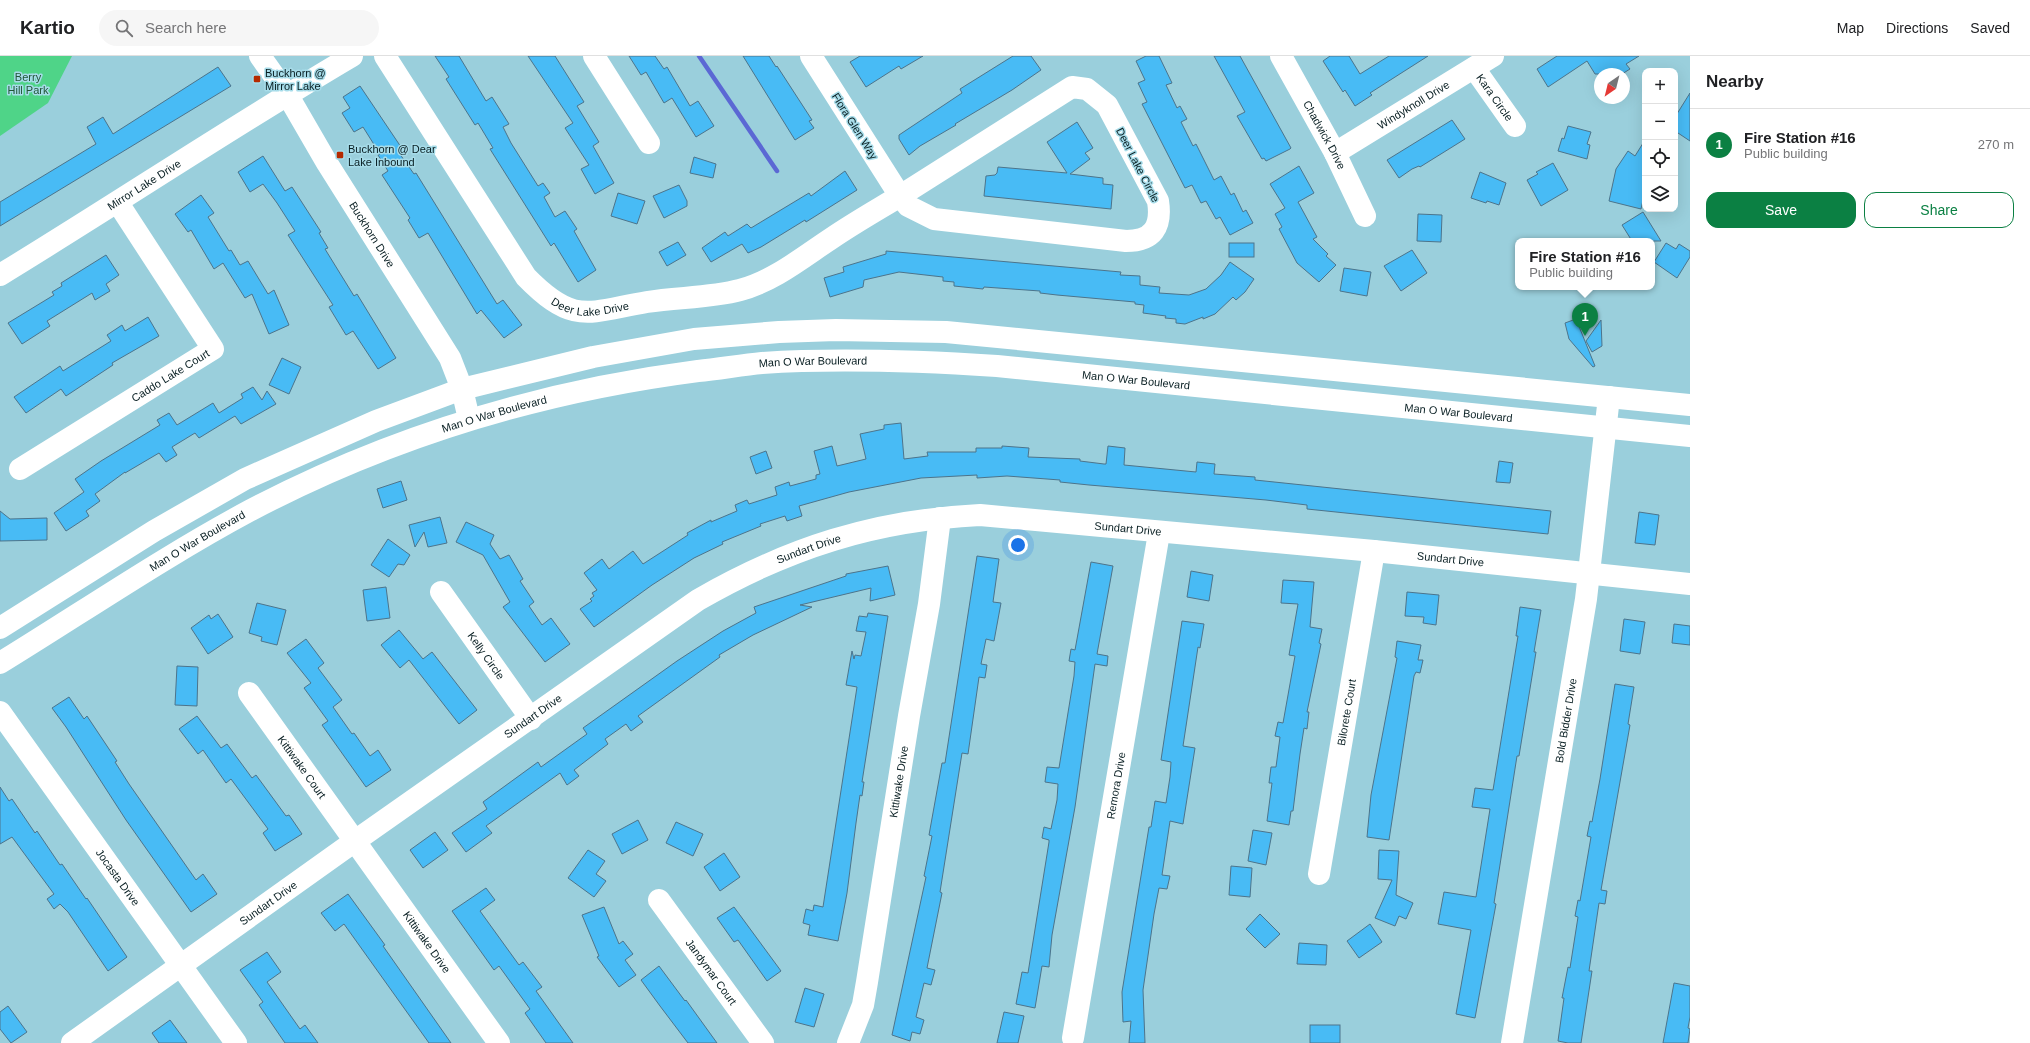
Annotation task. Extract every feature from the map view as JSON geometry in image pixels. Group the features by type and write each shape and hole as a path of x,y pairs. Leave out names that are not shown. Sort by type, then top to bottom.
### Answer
{"street":[{"name":"Buckhorn Drive","path":"260,56 287,94 327,163 446,352 462,389 469,419"},
{"name":"Mirror Lake Drive","path":"0,275 118,203 287,94 352,56"},
{"name":"Deer Lake Drive","path":"386,56 526,277 541,293 571,311 586,313 598,312 648,302 691,298 741,290 761,283 781,272 844,230 900,196"},
{"path":"594,56 648,143"},
{"name":"Flora Glen Way","path":"811,56 900,196"},
{"name":"Chadwick Drive","path":"1281,56 1334,153 1365,216"},
{"name":"Windyknoll Drive","path":"1334,153 1493,56"},
{"name":"Kara Circle","path":"1474,68 1515,126"},
{"name":"Deer Lake Circle","path":"1072,87 1087,89 1107,106 1158,201 1160,214 1153,232 1146,238 1139,241 1126,241 934,219 908,206 900,196 1072,87"},
{"name":"Caddo Lake Court","path":"20,469 213,349 118,203"},
{"path":"0,628 154,531 246,479 376,421 462,389 593,357 694,340 778,332 850,330 916,331 984,336 1690,405"},
{"name":"Man O War Boulevard","path":"0,663 122,586 251,510 299,486 378,452 469,419 572,392 644,378 760,364 830,361 914,361 997,366 1690,436"},
{"name":"Bold Bidder Drive","path":"1512,1043 1589,573 1609,397"},
{"name":"Sundart Drive","path":"72,1043 355,841 531,719 698,600 759,567 791,553 831,540 882,526 940,518 980,516 1009,517 1159,533 1374,551 1690,584"},
{"name":"Kittiwake Drive","path":"848,1043 863,1005 908,724 928,611 940,518"},
{"name":"Remora Drive","path":"1073,1038 1159,533"},
{"name":"Bilorete Court","path":"1319,874 1374,551"},
{"name":"Kelly Circle","path":"441,592 531,719"},
{"name":"Kittiwake Court","path":"249,693 355,841"},
{"name":"Jocasta Drive","path":"0,712 236,1043"},
{"name":"Kittiwake Drive","path":"355,841 499,1043"},
{"name":"Jandymar Court","path":"659,900 763,1043"}],"green space":[{"name":"Berry Hill Park","path":"0,56 72,56 48,103 0,136"}],"building":[{"path":"435,56 459,56 486,101 492,97 509,124 503,127 511,143 538,186 543,183 550,193 544,197 555,217 565,211 577,229 574,231 596,270 578,282 554,243 551,246 490,149 493,148 478,123 475,125 446,79 449,77"},
{"path":"528,56 555,56 584,102 577,106 599,142 593,146 614,183 595,194 581,169 589,165 565,128 573,123"},
{"path":"629,56 655,56 664,69 667,67 690,106 698,101 714,126 696,137 672,98 664,103 646,72 641,75"},
{"path":"743,56 769,56 812,120 809,121 814,128 795,140"},
{"path":"860,56 923,56 901,69 899,66 866,87 850,62"},
{"path":"1013,56 1031,56 1041,70 1012,90 920,146 909,155 899,139 899,135 962,93 960,89"},
{"path":"1146,56 1159,56 1172,83 1166,85 1177,108 1180,106 1187,119 1181,122 1193,146 1196,144 1214,180 1221,176 1231,195 1234,193 1243,212 1246,210 1253,223 1230,235 1220,217 1216,219 1206,201 1201,203 1192,185 1185,188 1142,104 1147,102 1138,83 1145,80 1136,61"},
{"path":"1214,56 1240,56 1291,148 1290,149 1266,161 1264,158 1262,159 1237,116 1245,112"},
{"path":"1330,56 1349,56 1360,74 1389,56 1428,56 1370,93 1372,95 1355,106 1345,90 1343,92 1323,61"},
{"path":"1557,56 1639,56 1626,64 1629,68 1594,68 1594,72 1587,61 1548,87 1537,69"},
{"path":"218,67 231,86 0,226 0,202 96,144 87,127 103,117 113,134"},
{"path":"360,86 401,147 397,150 414,174 416,173 497,304 503,300 522,325 504,338 481,310 477,314 428,233 419,238 408,220 410,218 382,175 388,171 378,155 380,154 363,127 354,132 342,113 350,108 343,97"},
{"path":"1690,93 1690,141 1678,133 1678,112"},
{"path":"1452,120 1465,139 1420,167 1419,166 1412,169 1399,178 1387,160"},
{"path":"1077,122 1093,148 1085,153 1090,159 1070,174 1103,178 1103,184 1113,185 1111,209 984,196 986,176 995,175 998,167 1067,173 1047,142"},
{"path":"1568,126 1591,132 1587,144 1590,145 1587,159 1558,151"},
{"path":"1642,145 1641,209 1609,201 1616,169 1628,151 1635,156"},
{"path":"263,156 285,191 292,187 321,232 319,233 328,248 325,249 354,296 357,294 396,358 378,369 353,331 346,335 329,307 333,305 288,235 295,231 277,203 263,184 250,192 238,172"},
{"path":"694,157 716,164 713,178 690,173"},
{"path":"1553,163 1568,190 1541,206 1527,180 1538,174 1536,172"},
{"path":"1299,166 1314,193 1298,202 1317,237 1313,239 1328,254 1326,256 1336,265 1319,282 1297,263 1279,229 1282,227 1275,214 1285,208 1270,184"},
{"path":"845,171 857,190 806,222 805,220 761,247 748,253 742,244 711,262 702,248 725,232 728,236 747,224 751,228 809,193 811,196"},
{"path":"1480,172 1506,183 1499,205 1487,201 1486,203 1471,198"},
{"path":"679,185 687,201 687,206 664,218 653,196"},
{"path":"618,193 645,201 637,224 611,216"},
{"path":"201,195 214,213 208,217 229,251 231,250 240,265 248,261 268,294 274,290 289,325 269,334 252,294 245,298 223,263 214,269 191,230 188,232 175,214"},
{"path":"1643,212 1661,241 1655,241 1655,238 1630,238 1622,225"},
{"path":"1418,214 1442,215 1441,242 1417,241"},
{"path":"678,242 686,255 667,266 659,252"},
{"path":"1229,243 1254,243 1254,257 1229,257"},
{"path":"1666,243 1676,249 1679,244 1690,251 1690,257 1677,278 1655,263"},
{"path":"1412,250 1427,273 1401,291 1384,266"},
{"path":"886,251 1121,272 1120,275 1140,276 1140,285 1160,287 1159,293 1189,295 1206,289 1221,275 1230,262 1254,279 1245,292 1236,300 1233,297 1215,314 1185,324 1176,323 1176,319 1165,318 1166,316 1143,313 1144,305 1135,304 1135,302 1057,295 1040,293 1040,291 984,287 983,289 954,286 954,282 943,281 943,277 899,272 864,280 863,287 830,297 824,278 844,272 843,267 886,254"},
{"path":"106,255 119,275 106,284 110,291 95,300 92,293 47,321 50,326 22,344 8,323 54,295 52,292 62,286 61,283"},
{"path":"1344,268 1371,272 1367,296 1340,291"},
{"path":"148,317 159,336 112,363 113,365 66,396 61,389 26,413 14,397 60,366 63,371 111,341 107,335 122,325 125,331"},
{"path":"1576,319 1595,366 1593,367 1569,339 1565,323"},
{"path":"1601,320 1602,346 1592,352 1586,341"},
{"path":"282,358 301,367 289,394 269,385"},
{"path":"253,387 262,400 267,391 276,404 241,424 235,416 199,438 195,433 172,447 177,455 166,462 159,453 125,472 95,494 100,501 86,511 89,516 66,531 54,513 84,492 75,479 101,461 160,425 157,420 169,413 177,425 213,403 219,413 243,398 241,394"},
{"path":"901,423 904,459 928,456 927,452 976,452 976,448 1002,448 1002,446 1029,448 1028,457 1080,459 1080,461 1106,464 1108,446 1125,448 1124,465 1196,472 1197,462 1215,464 1214,474 1255,477 1255,480 1551,511 1548,534 1307,509 1307,505 1266,500 1089,485 1060,482 1060,480 1007,476 977,478 977,475 921,478 849,492 799,506 802,516 787,521 785,516 760,524 761,526 722,542 723,544 694,558 652,585 594,627 580,609 592,601 590,599 594,596 592,593 597,590 584,573 602,559 609,569 633,551 643,564 688,535 687,533 711,520 711,522 737,511 735,505 747,500 749,504 777,495 775,487 789,482 790,486 816,479 816,475 820,474 814,451 832,446 837,466 866,459 860,434 884,429 884,425"},
{"path":"766,451 772,468 756,474 750,457"},
{"path":"1499,461 1513,463 1510,483 1496,482"},
{"path":"401,481 407,500 383,508 377,489"},
{"path":"0,511 10,519 47,518 47,540 0,541"},
{"path":"1639,512 1659,515 1655,545 1635,543"},
{"path":"440,517 447,543 428,547 424,532 415,547 409,525"},
{"path":"466,522 494,535 490,544 500,559 509,555 523,579 520,581 534,602 529,606 542,625 551,618 570,644 545,662 503,607 510,602 483,555 456,542"},
{"path":"388,539 410,555 404,565 398,564 389,577 371,565"},
{"path":"977,556 999,559 993,602 1001,603 994,641 986,639 981,664 987,665 985,678 979,677 968,754 962,753 940,892 942,893 927,968 935,970 931,985 924,983 916,1017 924,1020 920,1034 912,1032 910,1041 892,1035 926,877 924,876 932,836 929,835 942,763 945,763"},
{"path":"1091,562 1113,566 1097,654 1108,656 1107,666 1095,664 1075,807 1052,935 1049,967 1042,966 1035,1008 1016,1004 1022,972 1028,973 1049,842 1049,840 1042,838 1044,827 1051,829 1057,800 1058,784 1045,782 1047,767 1059,768 1074,676 1075,662 1069,661 1071,649 1075,650"},
{"path":"888,566 895,595 870,601 871,588 800,605 812,607 753,635 719,655 720,657 638,716 643,722 631,731 626,724 605,739 608,744 574,770 579,776 567,785 560,773 486,826 492,833 466,852 452,833 487,809 483,802 538,762 541,767 587,734 583,728 677,661 723,631 756,613 754,607 846,576 846,574"},
{"path":"1191,571 1213,575 1209,601 1187,597"},
{"path":"1283,580 1314,582 1310,627 1322,629 1319,643 1321,644 1307,712 1309,712 1307,729 1304,728 1293,811 1291,811 1289,825 1267,821 1272,783 1269,783 1271,767 1276,767 1280,737 1275,736 1278,722 1283,723 1295,656 1289,655 1298,604 1281,603"},
{"path":"386,587 390,618 367,621 363,590"},
{"path":"1407,592 1439,595 1436,625 1423,623 1424,617 1405,616"},
{"path":"257,603 286,610 277,645 261,641 262,637 249,633"},
{"path":"1520,607 1541,610 1534,652 1536,652 1519,756 1517,756 1494,903 1496,904 1475,1018 1456,1014 1471,930 1438,924 1444,892 1476,897 1490,809 1472,807 1475,788 1493,790 1518,636 1516,636"},
{"path":"868,613 888,616 862,782 864,782 862,796 860,795 847,893 838,941 808,935 810,925 803,923 806,909 813,911 814,905 823,907 857,687 846,685 852,651 854,659 855,655 861,656 866,632 856,631 859,616 867,617"},
{"path":"218,614 233,637 208,654 191,628 209,615 211,619"},
{"path":"1624,619 1645,622 1640,654 1620,651"},
{"path":"1182,621 1204,624 1200,648 1198,647 1183,746 1195,748 1183,824 1170,821 1162,875 1170,876 1167,889 1159,888 1154,914 1143,990 1145,1043 1129,1043 1131,1021 1123,1022 1122,992 1149,827 1151,827 1155,801 1166,803 1171,762 1161,760"},
{"path":"1674,624 1690,626 1690,645 1672,643"},
{"path":"399,630 423,659 432,652 477,710 459,724 409,660 400,668 381,645"},
{"path":"306,639 324,663 318,668 342,700 333,707 370,756 378,750 391,770 366,787 322,725 328,721 304,688 311,683 287,653"},
{"path":"1397,641 1421,645 1418,660 1423,660 1420,673 1416,672 1414,676 1389,840 1367,837 1371,795 1397,658 1395,657"},
{"path":"177,666 198,667 197,706 175,705"},
{"path":"1615,684 1634,687 1628,724 1630,725 1601,890 1607,891 1605,904 1599,903 1589,971 1592,971 1581,1043 1568,1043 1558,1041 1564,998 1562,998 1568,967 1570,968 1578,917 1575,916 1578,900 1580,901 1591,837 1587,836 1590,821 1592,822 1600,779"},
{"path":"69,697 84,719 87,716 117,761 115,762 129,784 196,880 203,874 217,894 191,912 126,820 66,727 52,708"},
{"path":"197,716 221,748 227,744 252,778 256,775 286,816 289,815 302,834 275,851 263,833 268,829 231,779 226,783 203,750 198,754 179,729"},
{"path":"0,787 9,801 12,799 35,833 37,831 60,865 62,864 127,957 108,971 68,912 60,904 54,909 47,899 54,894 12,837 0,844"},
{"path":"638,820 648,840 622,854 612,834"},
{"path":"676,822 703,834 693,856 666,843"},
{"path":"1253,830 1272,833 1266,865 1248,861"},
{"path":"435,832 448,850 423,868 410,850"},
{"path":"588,850 605,861 596,874 606,881 594,897 568,878"},
{"path":"1379,850 1399,851 1396,895 1413,903 1406,919 1399,916 1395,926 1375,918 1392,880 1378,879"},
{"path":"724,853 740,877 720,891 704,867"},
{"path":"1231,866 1252,868 1250,897 1229,895"},
{"path":"486,888 495,900 480,911 519,965 523,962 542,987 536,991 573,1043 546,1043 525,1013 530,1009 499,966 494,970 452,911"},
{"path":"348,894 385,945 383,946 451,1043 429,1043 344,924 335,931 321,913"},
{"path":"604,907 619,944 623,941 633,954 625,960 636,975 619,987 597,957 599,956 582,915"},
{"path":"734,907 781,971 767,981 738,940 734,942 717,918"},
{"path":"1260,914 1280,934 1265,948 1246,929"},
{"path":"1370,924 1382,942 1359,958 1347,941"},
{"path":"1299,943 1327,945 1326,965 1297,964"},
{"path":"267,952 281,972 267,982 300,1029 305,1025 318,1043 285,1043 259,1005 263,1002 240,970"},
{"path":"659,966 717,1043 688,1043 660,1006 641,980"},
{"path":"1674,983 1690,986 1690,1017 1688,1028 1690,1029 1688,1043 1663,1043"},
{"path":"805,988 824,994 814,1027 795,1022"},
{"path":"8,1006 27,1032 11,1043 0,1029 0,1012"},
{"path":"1004,1012 1024,1016 1018,1043 997,1043"},
{"path":"170,1020 187,1043 159,1043 152,1033"},
{"path":"1310,1025 1340,1025 1340,1043 1310,1043"}],"waterway":[{"path":"699,56 777,171"}],"place":[{"name":"Buckhorn @ Mirror Lake","path":"257,79"},
{"name":"Buckhorn @ Dear Lake Inbound","path":"340,155"},
{"name":"Fire Station #16","path":"1585,336"}]}
